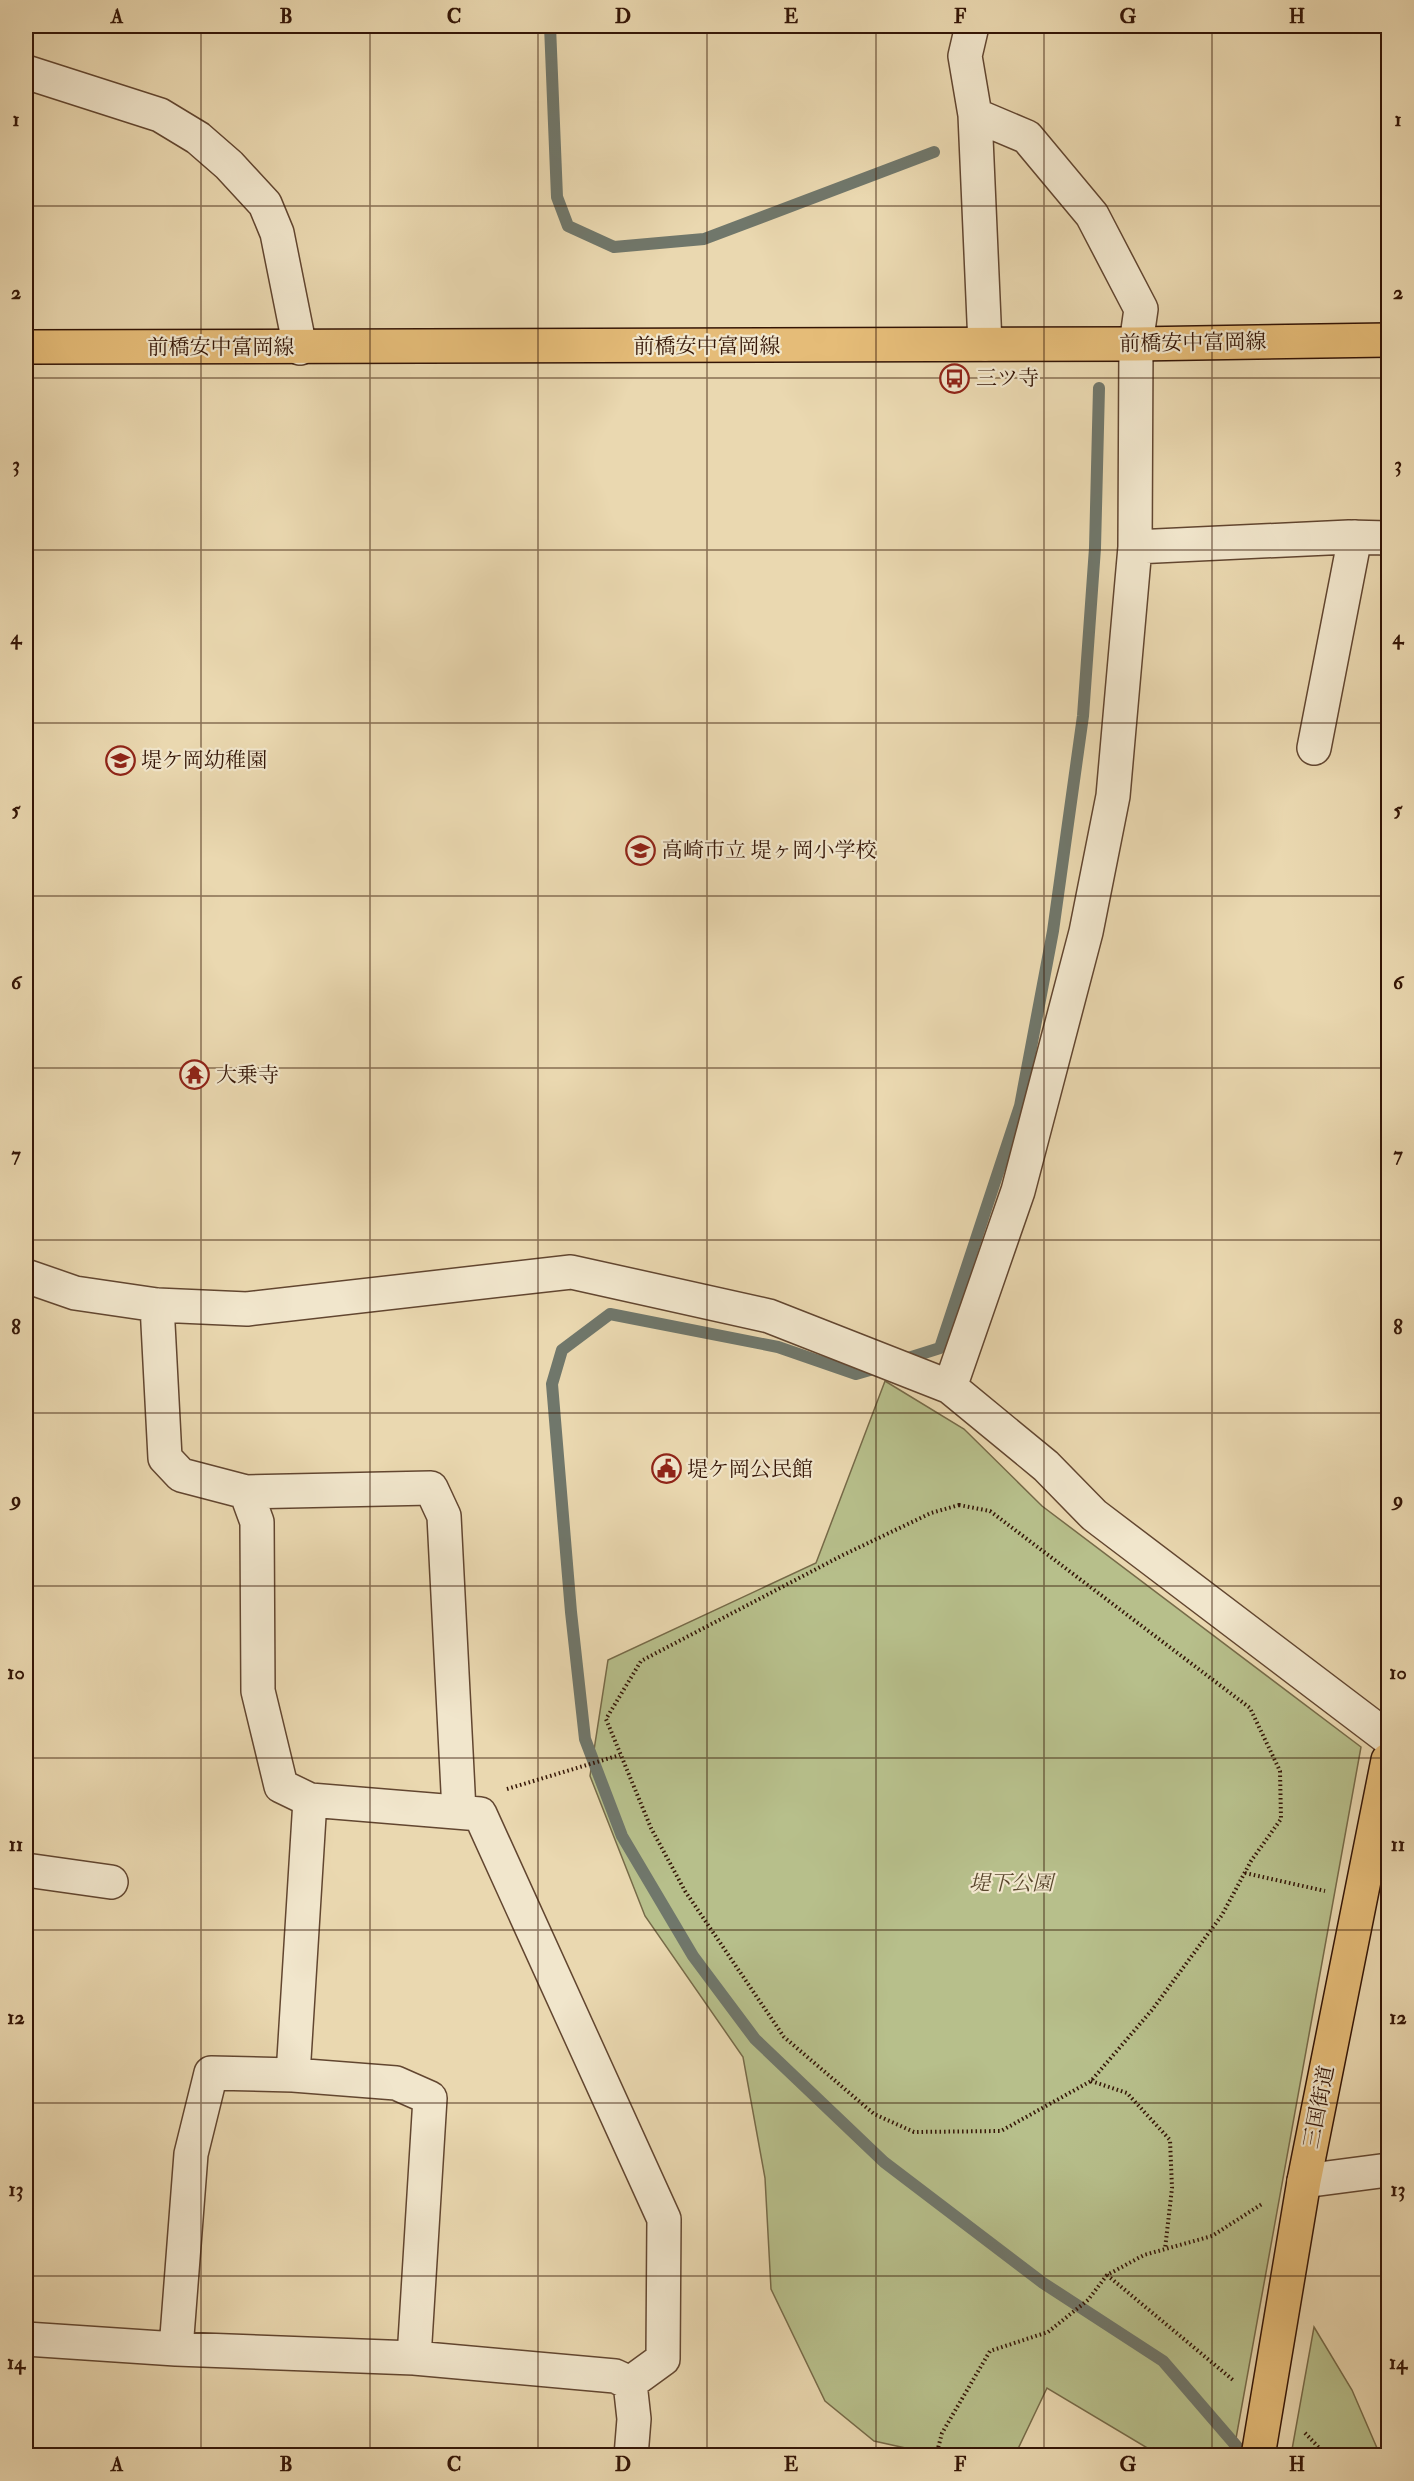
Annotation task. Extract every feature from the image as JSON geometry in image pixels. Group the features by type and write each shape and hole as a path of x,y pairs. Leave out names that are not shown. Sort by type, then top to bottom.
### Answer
{"main road":[{"name":"前橋安中富岡線","path":"26,347 1136,344 1389,340"},
{"name":"三国街道","path":"1258,2456 1304,2181 1389,1760"}],"street":[{"path":"972,26 965,56 975,115 986,344"},
{"path":"26,72 160,115 198,138 229,165 265,204 277,233 300,348"},
{"path":"950,1386 1017,1191 1086,932 1113,796 1135,547 1136,344 1141,309 1092,215 1027,137 975,115"},
{"path":"1135,547 1355,537 1389,538"},
{"path":"1314,748 1355,537"},
{"path":"26,1276 75,1293 157,1305 246,1309 571,1272 769,1316 950,1386 1046,1466 1094,1515 1389,1738"},
{"path":"157,1305 165,1458 181,1475 246,1492 431,1488 444,1516 469,1813 664,2219 663,2359 630,2383"},
{"path":"246,1492 257,1522 258,1691 281,1786 310,1800 469,1813"},
{"path":"293,2074 310,1800"},
{"path":"26,1870 111,1882"},
{"path":"176,2349 191,2154 211,2073 293,2074 396,2084 430,2098 414,2358"},
{"path":"1304,2181 1389,2170"},
{"path":"26,2339 176,2349 414,2358 585,2372 615,2376 630,2383"},
{"path":"630,2383 634,2419 631,2456"}],"path":[{"path":"959,1505 990,1511 1250,1708 1280,1772 1281,1819 1244,1873 1222,1915 1152,2010 1091,2081 1001,2131 914,2132 874,2114 784,2037 685,1891 651,1828 620,1755 606,1719 641,1661 843,1555 931,1513 959,1505"},
{"path":"469,1813 492,1793 620,1755"},
{"path":"1244,1873 1335,1893"},
{"path":"1091,2081 1127,2093 1170,2140 1172,2188 1165,2249"},
{"path":"936,2456 942,2433 990,2351 1047,2332 1088,2300 1107,2275 1144,2255 1212,2236 1271,2199"},
{"path":"1107,2275 1236,2382"},
{"path":"1305,2433 1327,2456"}],"green space":[{"name":"堤下公園","path":"885,1381 964,1429 1042,1506 1361,1747 1233,2455 1159,2455 1047,2388 1015,2455 937,2455 874,2441 825,2401 771,2289 765,2178 743,2057 645,1916 590,1776 608,1660 816,1563"},
{"path":"1314,2327 1352,2390 1380,2455 1291,2455"}],"waterway":[{"path":"550,26 557,197 568,226 614,247 704,239 934,152"},
{"path":"902,1360 940,1348 1020,1106 1053,931 1083,716 1095,548 1099,388"},
{"path":"880,1367 856,1374 778,1347 610,1314 562,1350 552,1384 571,1612 585,1739 622,1836 693,1956 755,2039 884,2162 1043,2283 1163,2361 1245,2456"}],"place":[{"name":"三ツ寺","path":"955,378"},
{"name":"堤ケ岡幼稚園","path":"120,760"},
{"name":"高崎市立 堤ヶ岡小学校","path":"641,850"},
{"name":"大乗寺","path":"195,1075"},
{"name":"堤ケ岡公民館","path":"666,1469"}]}
